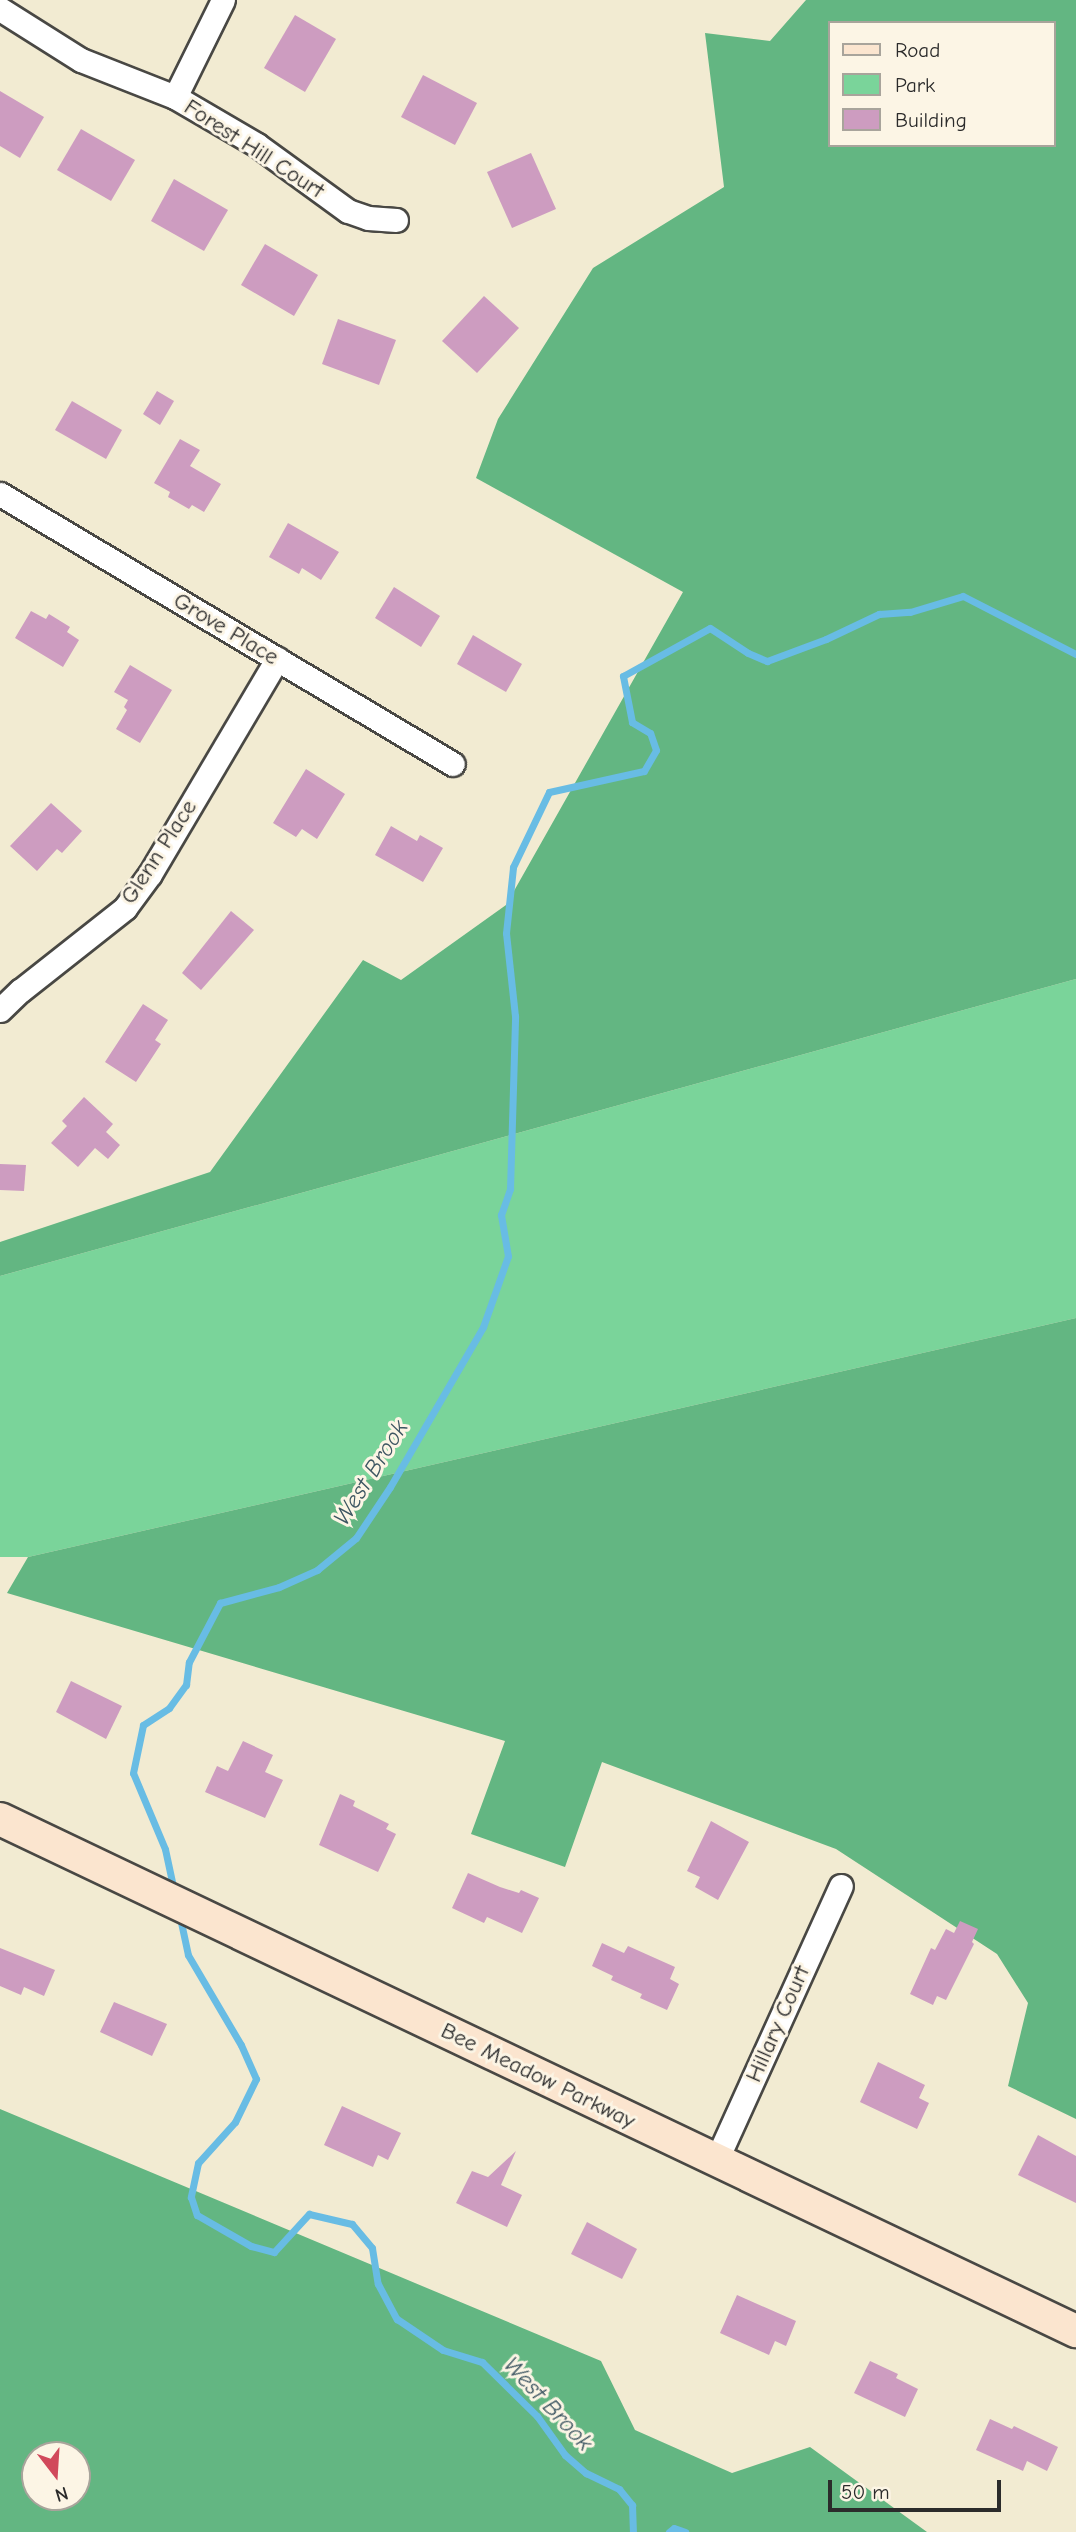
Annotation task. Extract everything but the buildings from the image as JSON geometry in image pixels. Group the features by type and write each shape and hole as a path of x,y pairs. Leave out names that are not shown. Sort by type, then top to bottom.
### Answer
{"street":[{"name":"Forest Hill Court","path":"223,0 175,97 257,145 348,211 368,218 396,220"},
{"path":"0,9 81,60 175,97"},
{"name":"Grove Place","path":"0,494 453,764"},
{"name":"Glenn Place","path":"0,1010 125,908 150,874 276,659"},
{"name":"Bee Meadow Parkway","path":"0,1819 1076,2331"},
{"name":"Hillary Court","path":"716,2161 841,1886"}],"green space":[{"path":"806,0 1076,0 1076,979 0,1276 0,1242 210,1172 363,960 401,980 506,905 683,592 476,478 498,419 593,268 724,187 705,33 770,41"},
{"path":"1076,979 1076,1318 28,1557 0,1557 0,1276"},
{"path":"1076,1318 1076,2119 1008,2086 1028,2003 997,1954 836,1849 602,1762 565,1867 471,1834 505,1741 7,1593 28,1557"},
{"path":"0,2109 601,2361 635,2430 732,2473 810,2447 927,2532 0,2532"}],"waterway":[{"name":"West Brook","path":"174,1891 165,1849 133,1773 143,1725 169,1708 186,1685 189,1662 220,1603 279,1587 317,1570 356,1538 390,1487 483,1327 508,1256 501,1215 510,1189 515,1016 506,933 513,867 549,792 644,771 656,750 650,733 632,722 623,676 710,628 748,653 767,661 826,639 879,614 910,612 963,596 1076,654"},
{"name":"West Brook","path":"179,1913 188,1955 241,2045 256,2079 235,2122 198,2163 191,2197 197,2215 251,2246 274,2252 309,2214 352,2224 372,2248 378,2284 397,2319 443,2350 482,2362 537,2416 565,2455 586,2473 619,2489 632,2505 633,2532"},
{"name":"West Brook","path":"669,2532 674,2528 685,2532"}]}
